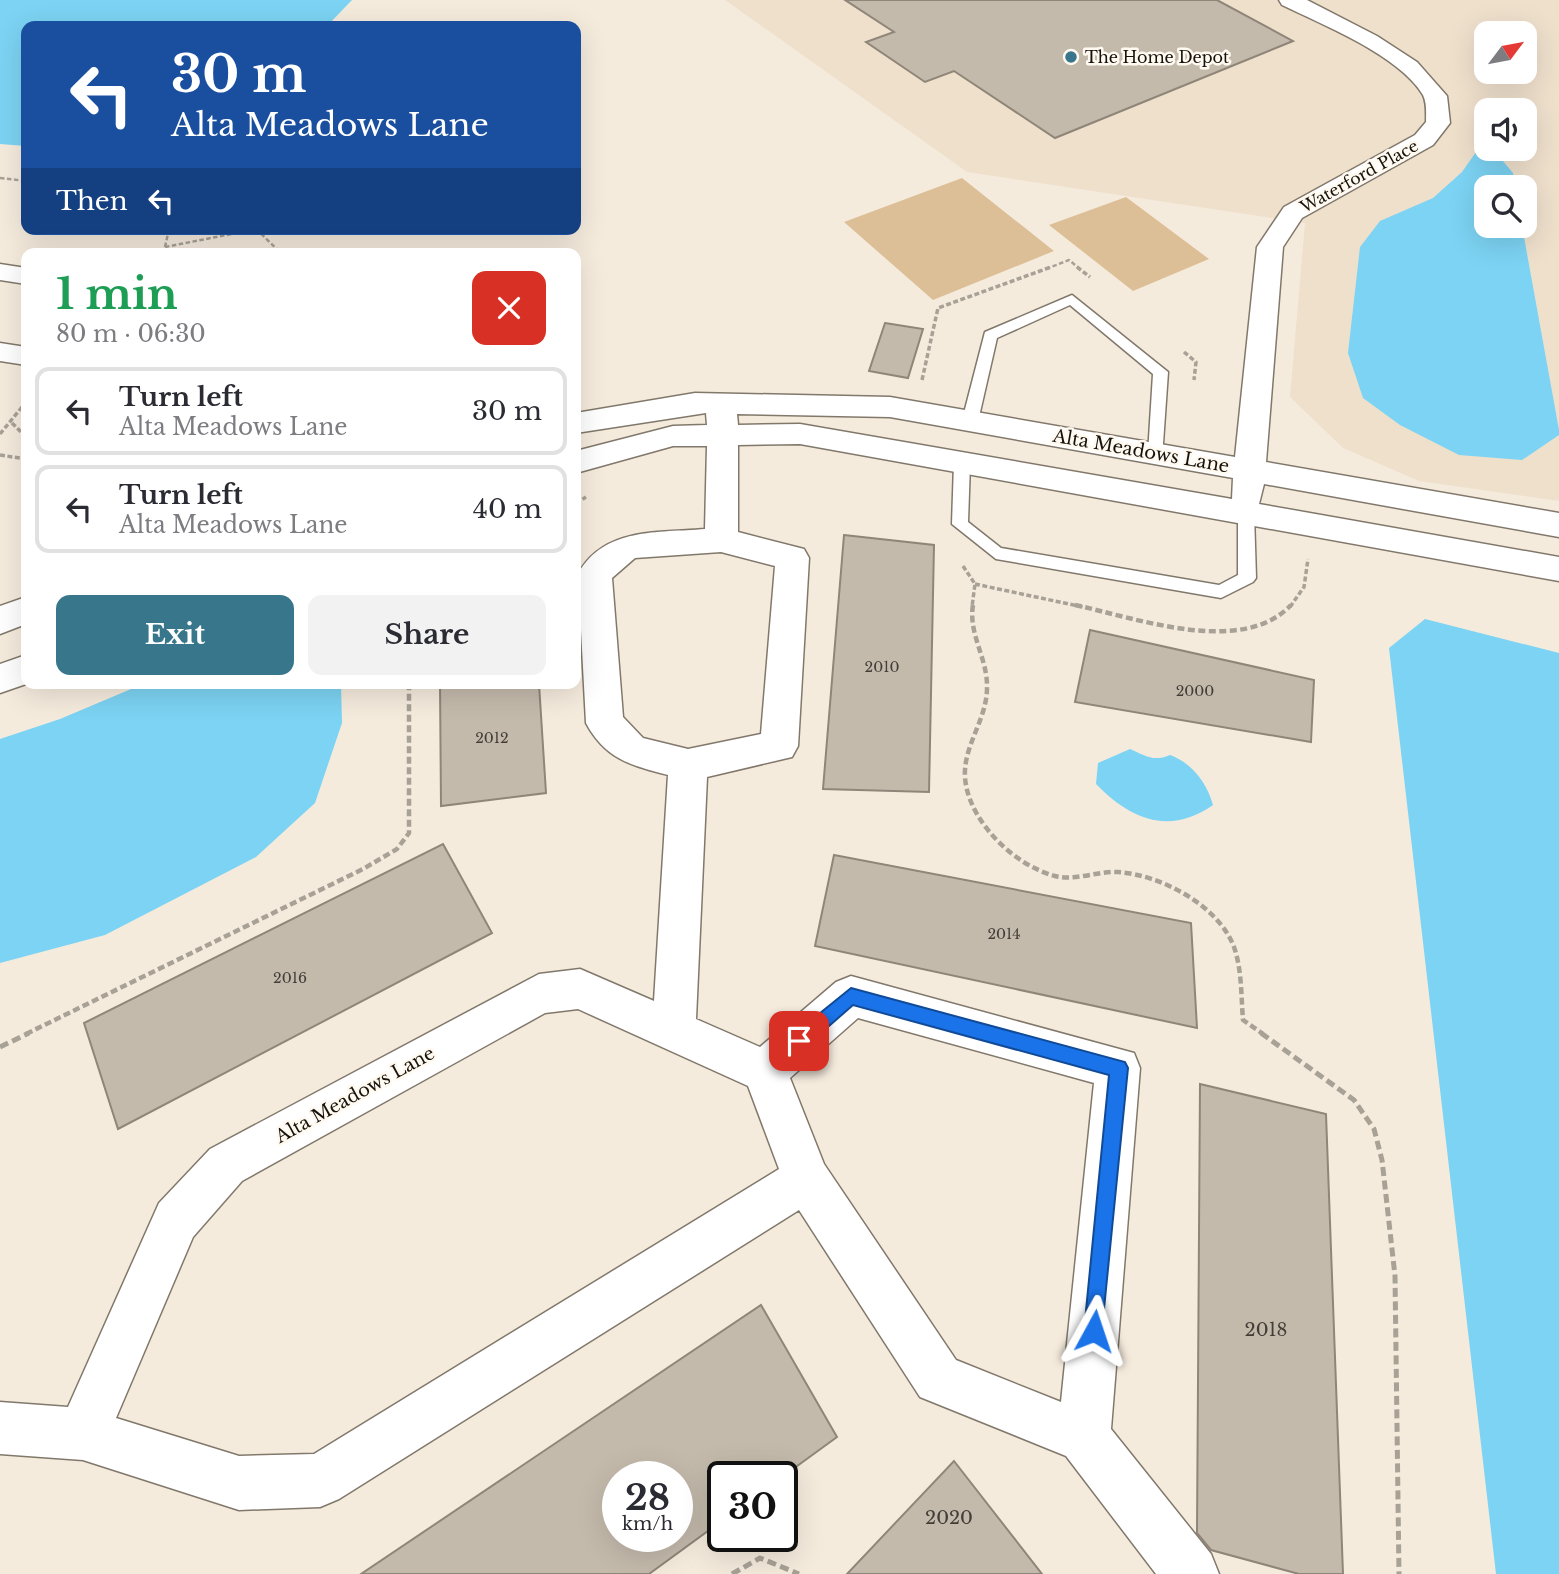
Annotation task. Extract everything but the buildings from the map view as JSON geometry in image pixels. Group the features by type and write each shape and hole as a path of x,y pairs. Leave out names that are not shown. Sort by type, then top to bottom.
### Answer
{"street":[{"name":"Waterford Place","path":"1246,513 1270,247 1293,213 1424,139 1438,123 1435,96 1413,72 1373,43 1290,0"},
{"path":"0,272 21,275"},
{"path":"0,352 21,355"},
{"name":"Alta Meadows Lane","path":"581,422 634,411 695,403 890,407 1559,525"},
{"path":"720,403 723,435 721,540"},
{"path":"581,461 673,436 800,434 1559,569"},
{"path":"721,540 792,558 779,746 688,765 631,750 605,723 595,574 627,547 721,540"},
{"path":"0,621 21,612"},
{"path":"0,679 21,671"},
{"path":"674,1031 688,765"},
{"name":"Alta Meadows Lane","path":"83,1434 176,1220 226,1166 540,994 580,989 765,1071"},
{"path":"1084,1437 1118,1068 851,996 765,1071 806,1179 938,1379 1084,1437 1192,1574"},
{"path":"0,1428 83,1434 239,1483 320,1480 806,1179"}],"lane":[{"path":"970,421 990,335 1073,299 1161,372 1156,454"},
{"path":"962,463 960,524 996,553 1221,592 1247,578 1246,513"}],"path":[{"path":"0,178 21,180"},
{"path":"168,235 165,247 226,235"},
{"path":"262,235 276,248"},
{"path":"0,434 12,423 21,409"},
{"path":"12,423 21,432"},
{"path":"0,455 21,458"},
{"path":"581,500 598,490"},
{"path":"961,563 975,584 971,620 984,667 987,697 963,766 970,799 986,828 1031,866 1058,878 1083,872 1120,872 1159,880 1204,910 1228,936 1238,965 1243,1020 1354,1100 1374,1129 1382,1160 1395,1276 1399,1574"},
{"path":"0,1047 363,869 397,849 409,833 409,689"},
{"path":"732,1574 760,1558 799,1574"}],"shaded area":[{"path":"725,0 1559,0 1559,501 1419,481 1343,448 1290,397 1305,223 967,172"},
{"path":"962,178 1054,251 933,300 844,222"},
{"path":"1126,197 1209,259 1133,291 1049,225"}],"water":[{"path":"0,0 352,0 332,21 21,21 21,146 0,144"},
{"path":"1474,155 1474,161 1503,161 1513,173 1474,175 1474,238 1524,238 1559,435 1522,460 1459,455 1400,425 1363,398 1348,353 1360,247 1380,221 1433,198 1462,172"},
{"path":"1425,619 1559,653 1559,1574 1496,1574 1389,648"},
{"path":"131,689 341,689 342,723 315,803 256,857 105,935 0,963 0,739 60,719"},
{"path":"1130,749 1154,758 1170,755 1185,763 1203,782 1213,805 1181,820 1166,821 1136,814 1122,806 1096,784 1098,763"}],"place":[{"name":"The Home Depot","path":"1071,57"}],"route":[{"path":"799,1041 851,996 1118,1068 1094,1331"}]}
